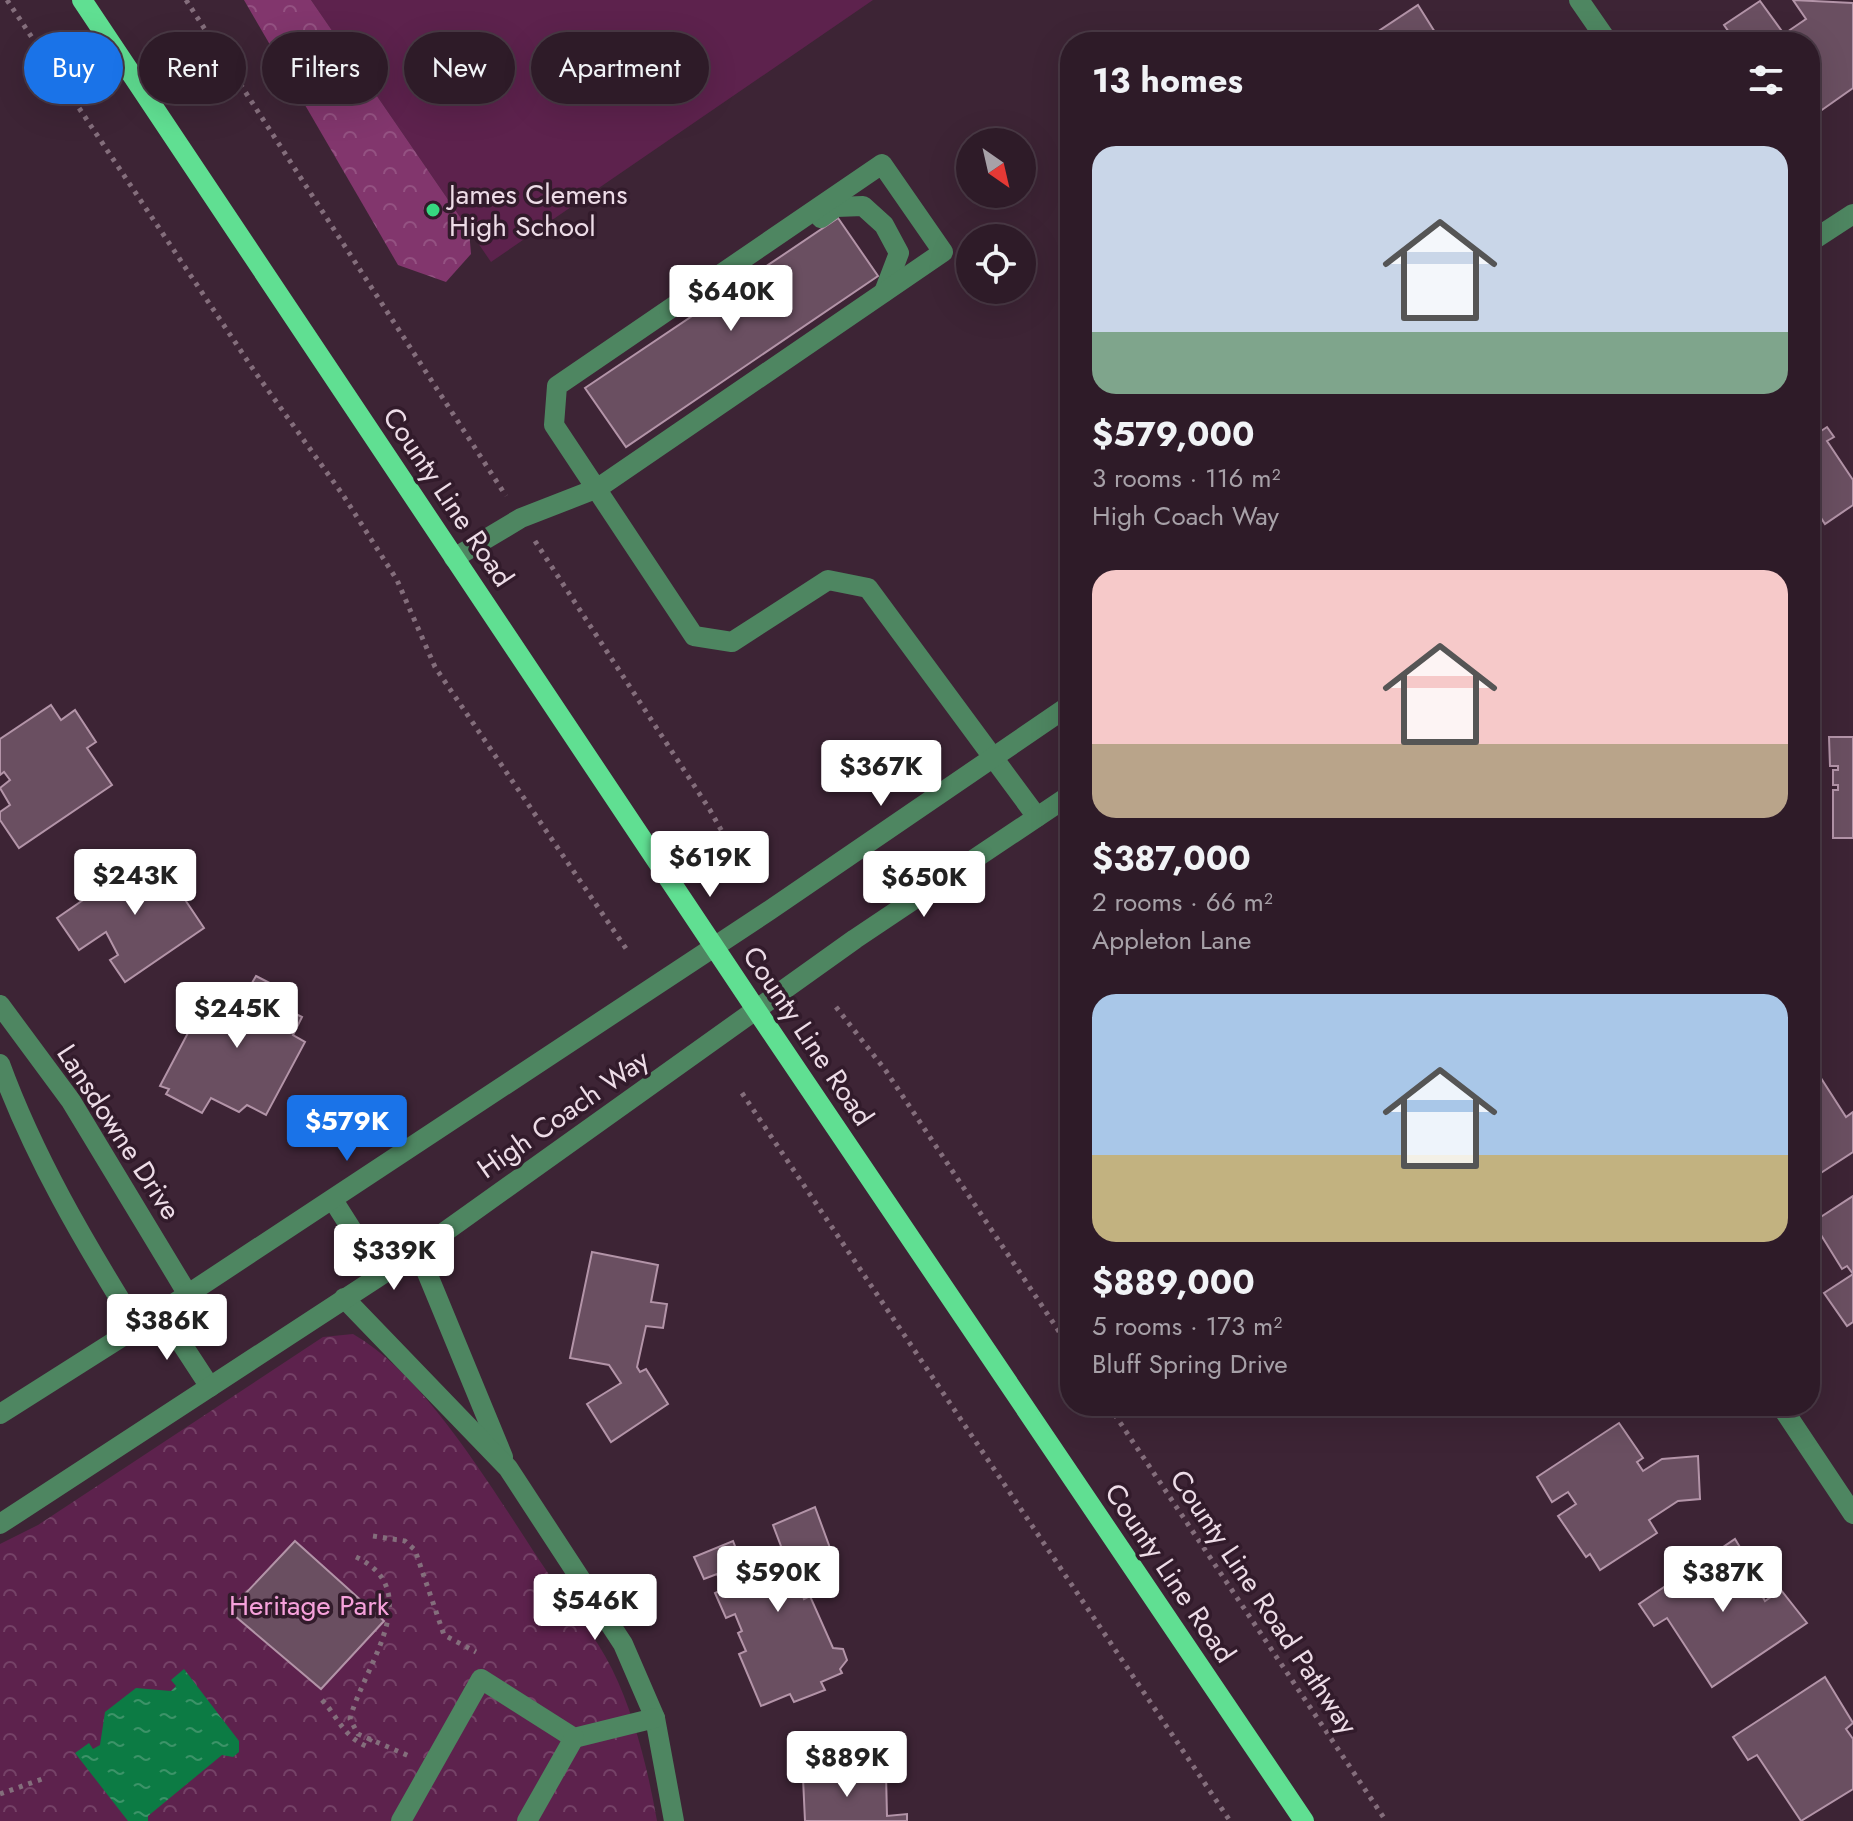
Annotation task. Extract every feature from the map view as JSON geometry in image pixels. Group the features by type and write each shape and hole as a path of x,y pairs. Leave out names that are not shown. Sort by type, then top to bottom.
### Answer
{"main road":[{"name":"County Line Road","path":"82,0 757,1011 1304,1821"}],"street":[{"path":"1579,0 1601,32"},
{"path":"454,558 521,518 598,488 943,252 882,164 557,386 554,425 598,488 694,636 732,642 828,580 868,588 1037,817"},
{"path":"695,292 735,278 836,207 863,206 884,225 899,253 884,292"},
{"path":"1820,235 1853,214"},
{"name":"High Coach Way","path":"0,1414 333,1200 1060,712"},
{"name":"High Coach Way","path":"0,1524 418,1251 855,939 1060,802"},
{"name":"Lansdowne Drive","path":"0,1005 71,1101 187,1293"},
{"path":"0,1064 22,1125 92,1255 137,1327"},
{"path":"333,1200 380,1274"},
{"path":"418,1251 508,1468 623,1644 655,1718 674,1821"},
{"path":"344,1298 508,1468"},
{"path":"161,1312 210,1387"},
{"path":"1788,1416 1853,1514"},
{"path":"401,1821 481,1679 574,1738 655,1718"},
{"path":"527,1821 574,1738"}],"path":[{"path":"7,0 255,372 343,495 397,580 435,667 627,950"},
{"path":"186,0 710,810 748,878"},
{"path":"836,1007 886,1071 1060,1333"},
{"path":"742,1093 1230,1821"},
{"name":"County Line Road Pathway","path":"1116,1416 1386,1821"},
{"path":"373,1536 405,1541 415,1550 444,1635 489,1658 481,1679"},
{"path":"356,1557 376,1566 391,1612 385,1634 356,1696 350,1719 358,1734 431,1767"},
{"path":"322,1700 333,1712 342,1730 357,1742 366,1746 371,1738"},
{"path":"0,1794 45,1778"}],"green space":[{"path":"244,0 311,0 333,32 263,32"},
{"path":"311,0 873,0 491,262 382,104 388,104 388,32 333,32"},
{"path":"304,104 382,104 469,230 471,254 446,282 398,265"},
{"name":"Heritage Park","path":"353,1334 409,1379 435,1410 485,1477 598,1644 612,1669 634,1724 657,1821 0,1821 0,1544 38,1525 323,1337"}],"water":[{"path":"184,1669 239,1741 239,1752 233,1757 222,1755 148,1816 148,1821 128,1821 75,1753 89,1743 93,1749 100,1745 105,1712 136,1688 171,1691 176,1686 171,1680"}],"building":[{"path":"1793,0 1853,3 1853,88 1820,111 1820,32 1787,32 1806,19"},
{"path":"1760,1 1783,32 1729,32 1724,25"},
{"path":"1418,5 1435,32 1377,32"},
{"path":"838,218 878,276 626,447 585,388"},
{"path":"1827,427 1834,437 1827,441 1853,480 1853,505 1825,524 1820,516 1820,430"},
{"path":"51,705 61,720 75,710 96,742 87,748 112,785 19,848 0,820 0,812 10,805 0,788 10,780 4,772 0,775 0,739"},
{"path":"1829,737 1853,737 1853,838 1833,838 1833,790 1838,790 1838,785 1833,785 1833,770 1838,770 1838,766 1830,766"},
{"path":"153,852 204,928 125,982 110,960 118,955 106,932 79,950 57,918"},
{"path":"256,976 293,995 286,1009 302,1017 293,1035 305,1042 266,1115 247,1105 239,1112 211,1098 202,1113 166,1094 169,1089 160,1086 209,993 218,998 225,985 245,995"},
{"path":"1820,1077 1846,1117 1853,1112 1853,1152 1820,1173"},
{"path":"1853,1196 1853,1274 1847,1266 1842,1269 1820,1233 1820,1217"},
{"path":"592,1252 658,1265 651,1302 667,1304 663,1328 646,1326 637,1367 640,1372 646,1369 668,1404 611,1442 587,1404 621,1383 609,1365 570,1358"},
{"path":"1853,1274 1853,1322 1847,1326 1824,1293"},
{"path":"1619,1423 1643,1458 1637,1462 1643,1471 1662,1459 1698,1456 1700,1499 1678,1501 1649,1520 1657,1533 1600,1570 1590,1554 1586,1557 1558,1516 1576,1504 1568,1492 1552,1502 1537,1477"},
{"path":"815,1507 830,1548 808,1559 813,1573 797,1580 804,1599 810,1596 833,1648 843,1649 847,1660 840,1669 842,1673 821,1682 825,1690 794,1702 790,1694 761,1706 739,1654 746,1651 738,1633 742,1631 735,1614 726,1618 715,1593 724,1589 717,1574 704,1579 694,1557 733,1541 748,1579 787,1562 773,1525"},
{"path":"1735,1539 1749,1562 1745,1565 1765,1601 1781,1590 1807,1623 1712,1687 1667,1618 1654,1626 1639,1604"},
{"path":"295,1541 384,1621 321,1689 229,1611"},
{"path":"1825,1677 1853,1723 1846,1729 1853,1739 1853,1789 1801,1821 1757,1755 1748,1760 1733,1737"},
{"path":"886,1774 887,1816 907,1814 907,1821 805,1821 803,1778"}],"place":[{"name":"James Clemens High School","path":"433,210"}]}
